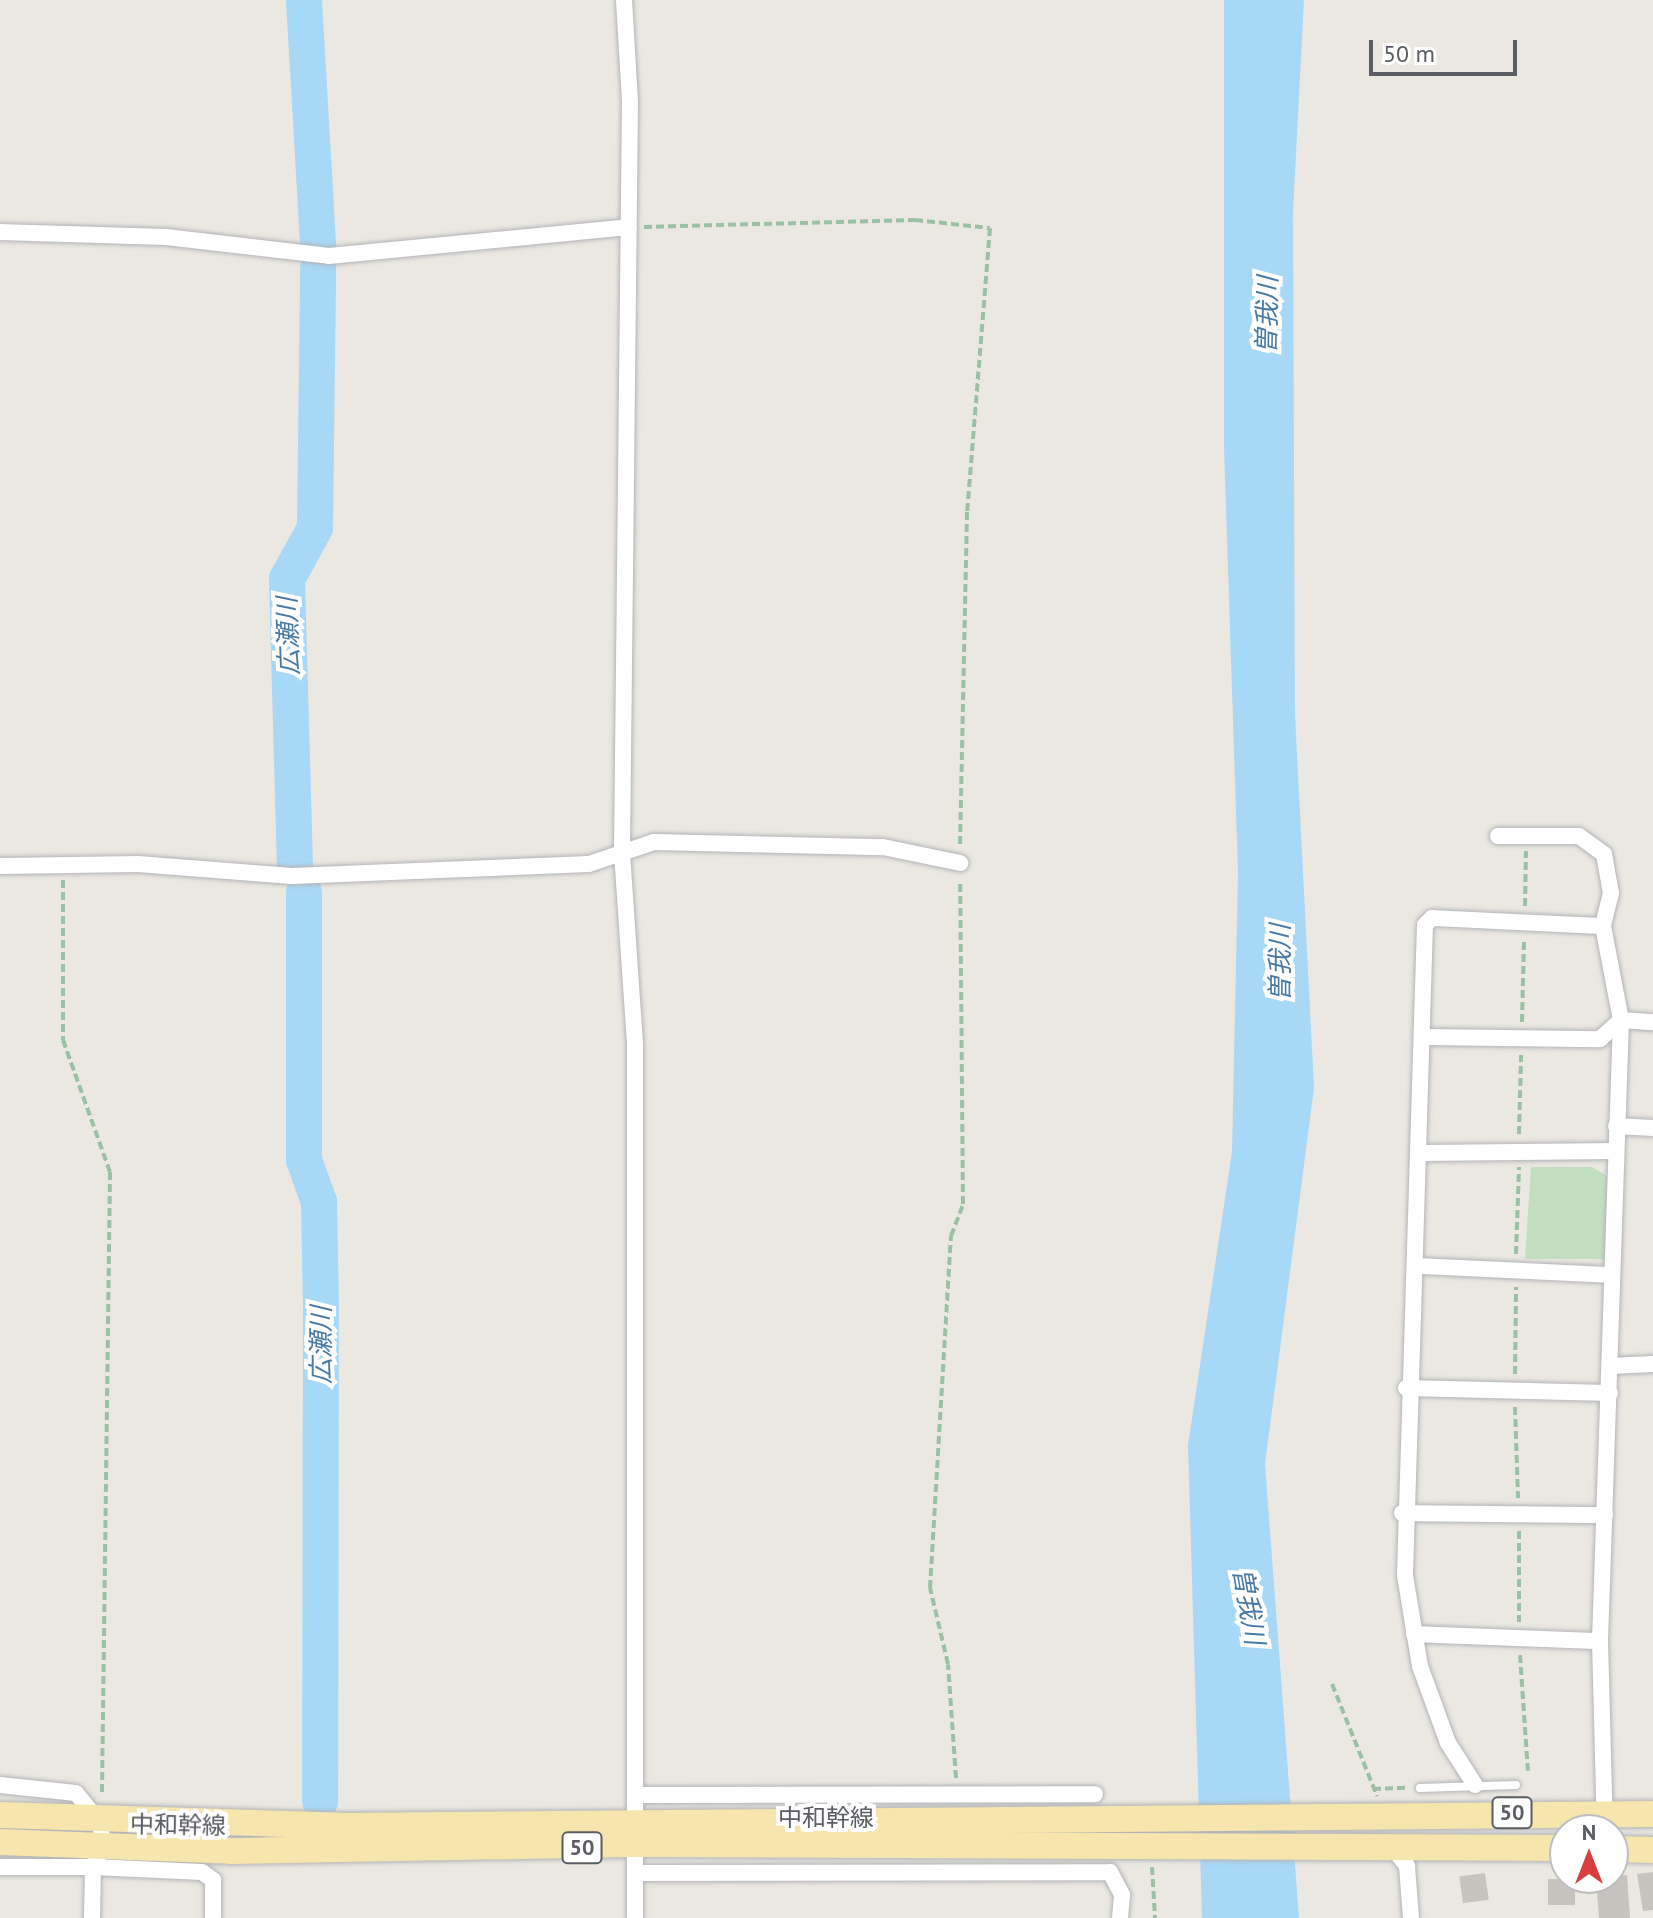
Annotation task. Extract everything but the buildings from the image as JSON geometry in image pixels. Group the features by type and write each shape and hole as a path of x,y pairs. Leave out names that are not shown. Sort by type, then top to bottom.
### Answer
{"main road":[{"name":"中和幹線","path":"0,1815 99,1846 637,1819 1162,1816 1378,1806 1549,1817"},
{"name":"中和幹線","path":"1629,1818 1653,1814"},
{"name":"中和幹線","path":"0,1842 231,1851 637,1819 1157,1844 1549,1848"},
{"path":"1629,1849 1653,1850"}],"street":[{"path":"624,0 629,227 622,853 635,1045 635,1918"},
{"path":"0,232 166,237 329,256 629,227"},
{"path":"1498,836 1579,836 1604,854 1611,893 1603,926 1621,1020 1600,1641 1605,1814"},
{"path":"0,866 292,876 589,864 654,842 883,847 960,863"},
{"path":"1475,1785 1448,1743 1414,1634 1402,1513 1406,1388 1420,1266 1425,925 1432,918 1603,926"},
{"path":"1425,1037 1600,1039 1621,1020 1653,1022"},
{"path":"1616,1126 1653,1128"},
{"path":"1421,1153 1615,1151"},
{"path":"1420,1266 1516,1267 1611,1275"},
{"path":"1611,1366 1653,1364"},
{"path":"1406,1388 1610,1393"},
{"path":"1402,1513 1605,1515"},
{"path":"1414,1634 1519,1635 1600,1641"},
{"path":"0,1785 76,1793 99,1846 92,1918"},
{"path":"637,1819 1095,1794"},
{"path":"0,1867 99,1846 202,1872 213,1880"},
{"path":"1387,1846 1407,1866 1412,1915"},
{"path":"213,1918 213,1880 231,1851"},
{"path":"636,1873 1110,1872 1117,1883 1120,1918"}],"lane":[{"path":"1420,1788 1516,1785"}],"path":[{"path":"629,227 915,220 990,228 967,512 960,863 963,1204 951,1236 930,1588 948,1664 956,1784"},
{"path":"1526,836 1515,1391 1519,1635 1528,1771"},
{"path":"63,866 63,1040 110,1172 99,1846"},
{"path":"1332,1684 1378,1806 1420,1788"},
{"path":"1155,1918 1157,1844"}],"green space":[{"path":"1531,1167 1592,1167 1610,1178 1608,1259 1525,1259"}],"water":[{"name":"曽我川","path":"1224,0 1304,0 1293,212 1295,715 1314,1088 1265,1464 1299,1918 1202,1918 1188,1445 1232,1152 1238,872 1224,448"}],"waterway":[{"name":"広瀬川","path":"304,0 318,245"},
{"name":"広瀬川","path":"295,867 287,579 315,528 318,268"},
{"name":"広瀬川","path":"304,892 304,1160 319,1202 321,1304 320,1801"}]}
